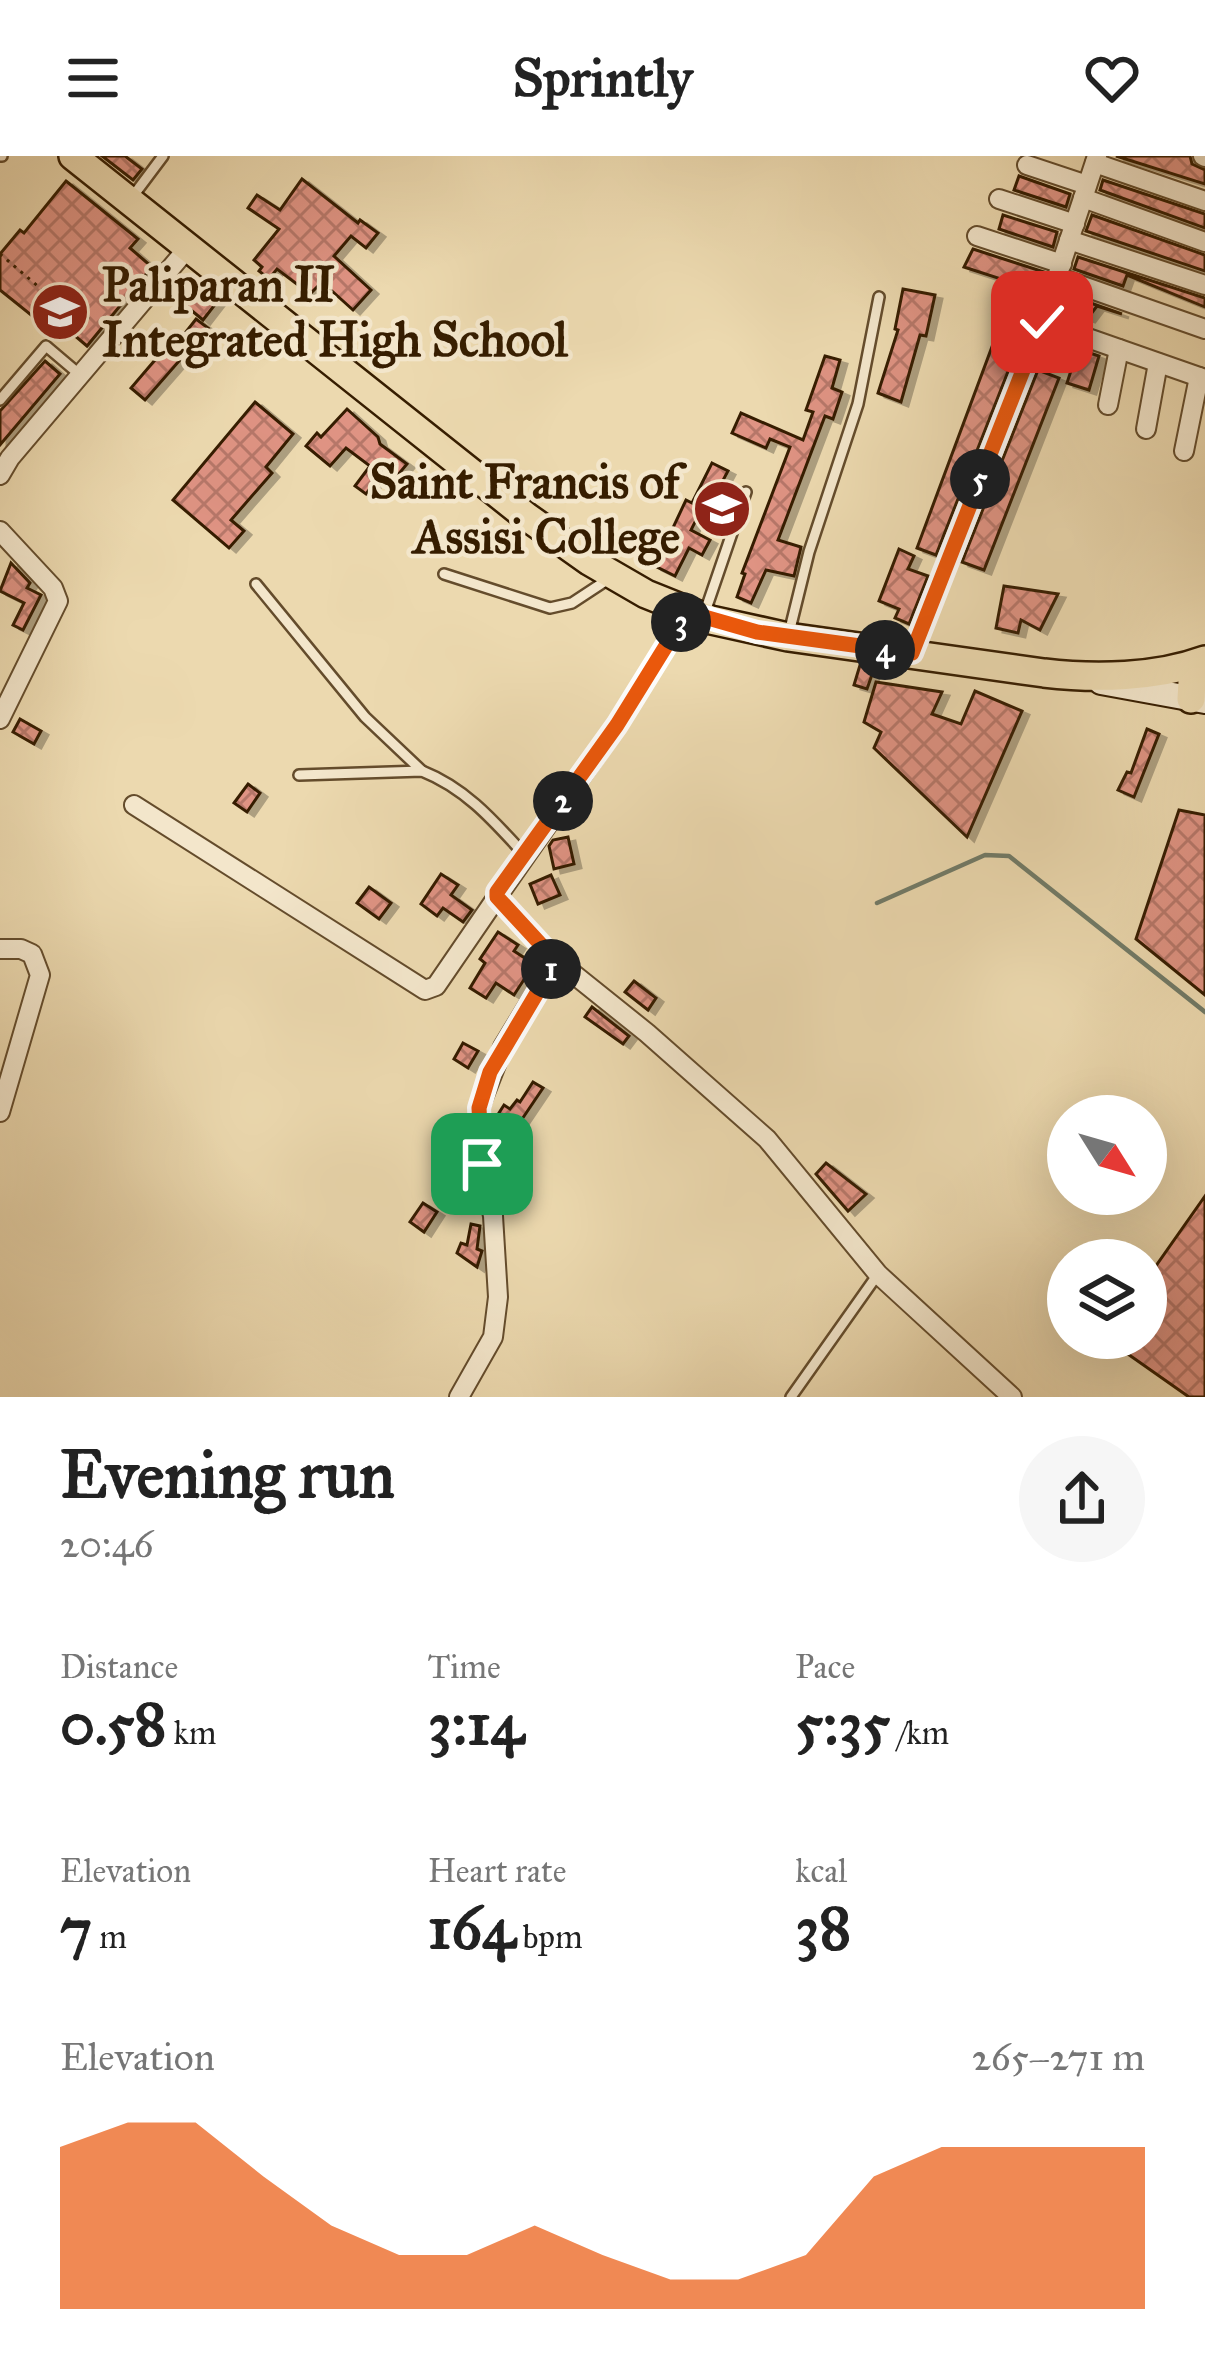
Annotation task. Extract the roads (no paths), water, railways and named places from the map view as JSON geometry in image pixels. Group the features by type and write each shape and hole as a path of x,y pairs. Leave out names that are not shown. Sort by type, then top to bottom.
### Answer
{"main road":[{"path":"73,156 526,517 614,575 695,615 788,637 1083,678 1199,662 1198,700"}],"street":[{"path":"912,653 1042,322 1096,159 1205,200"},
{"path":"1027,165 1205,242"},
{"path":"999,200 1205,285"},
{"path":"976,236 1205,328"},
{"path":"0,476 187,249"},
{"path":"1042,322 1202,378 1184,452"},
{"path":"1108,405 1119,349"},
{"path":"1146,429 1159,363"},
{"path":"0,531 52,588 58,601 0,718"},
{"path":"134,805 425,990 436,986 695,615"},
{"path":"1083,678 1198,700"},
{"path":"497,897 556,961 647,1033 767,1139 878,1274 1008,1396"},
{"path":"0,949 32,954 40,975 0,1112"},
{"path":"459,1397 493,1336 498,1297 479,1108 503,1046 556,961"}],"lane":[{"path":"129,202 163,156"},
{"path":"788,637 809,552 858,404 879,297"},
{"path":"0,400 46,346 80,374"},
{"path":"695,615 746,492"},
{"path":"444,574 550,608 572,602 614,575"},
{"path":"256,584 364,717 422,771 483,808 524,854"},
{"path":"299,775 422,771"},
{"path":"791,1397 878,1274"}],"waterway":[{"path":"877,903 985,855 1009,856 1205,1012"}],"place":[{"name":"Paliparan II Integrated High School","path":"60,312"},
{"name":"Saint Francis of Assisi College","path":"722,509"}]}
